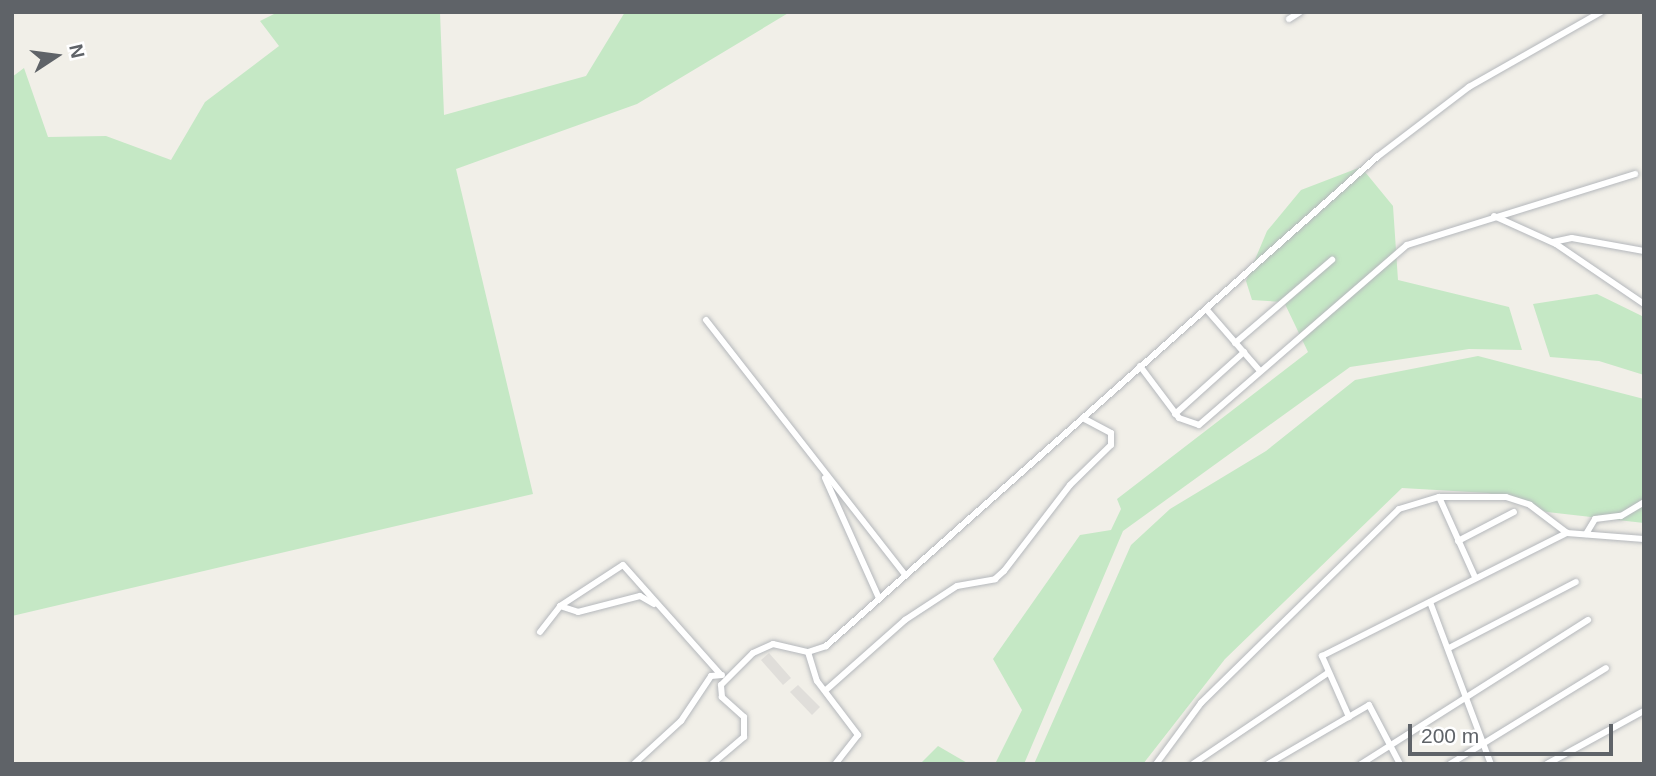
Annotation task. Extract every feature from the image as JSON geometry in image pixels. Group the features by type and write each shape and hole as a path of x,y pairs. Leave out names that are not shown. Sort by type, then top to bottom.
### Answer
{"street":[{"path":"1289,19 1300,12"},
{"path":"634,764 681,721 711,676 724,675 765,646 808,652 826,646 1140,366 1433,111 1601,12"},
{"path":"1140,366 1175,414 1199,425 1407,245 1635,174"},
{"path":"1494,216 1553,243 1644,304"},
{"path":"1553,243 1572,238 1644,251"},
{"path":"1236,342 1332,260"},
{"path":"1207,310 1260,371"},
{"path":"706,320 905,575"},
{"path":"1175,414 1244,352"},
{"path":"826,690 905,620 957,586 995,579 1004,571 1070,485 1111,445 1111,433 1083,418"},
{"path":"824,473 879,598"},
{"path":"1156,764 1201,703 1374,529 1399,509 1439,497 1517,499 1567,533"},
{"path":"1439,497 1475,577"},
{"path":"1586,534 1595,519 1621,516 1644,502"},
{"path":"1458,541 1514,512"},
{"path":"1349,717 1322,656 1567,533 1644,539"},
{"path":"540,632 560,606 619,565 636,575 658,606 724,675"},
{"path":"1449,648 1576,582"},
{"path":"560,606 578,612 642,596 658,606"},
{"path":"1430,602 1469,695 1491,764"},
{"path":"1361,764 1588,620"},
{"path":"808,652 826,690 858,735 835,764"},
{"path":"1450,764 1606,668"},
{"path":"1193,764 1328,673"},
{"path":"712,764 738,746 747,729 742,714 721,695 724,675"},
{"path":"1268,764 1370,705 1400,764"},
{"path":"1547,764 1644,711"}],"shaded area":[{"path":"769,653 791,678 783,685 761,660"},
{"path":"798,685 820,707 812,715 790,692"}],"green space":[{"path":"278,12 440,12 444,115 586,76 625,12 790,12 637,104 456,169 533,494 12,616 12,77 24,68 48,137 106,136 171,160 205,102 279,46 260,21"},
{"path":"1361,167 1393,206 1398,280 1509,307 1522,350 1469,349 1350,367 1123,531 1024,764 995,764 1022,710 993,659 1080,535 1111,530 1121,509 1117,499 1308,352 1284,302 1252,300 1246,281 1267,231 1301,190"},
{"path":"1597,294 1644,317 1644,375 1599,361 1550,357 1533,304"},
{"path":"1478,356 1644,399 1644,523 1547,512 1488,493 1402,488 1225,659 1143,764 1034,764 1131,545 1170,509 1266,451 1355,380"},
{"path":"938,746 969,764 920,764"}]}
